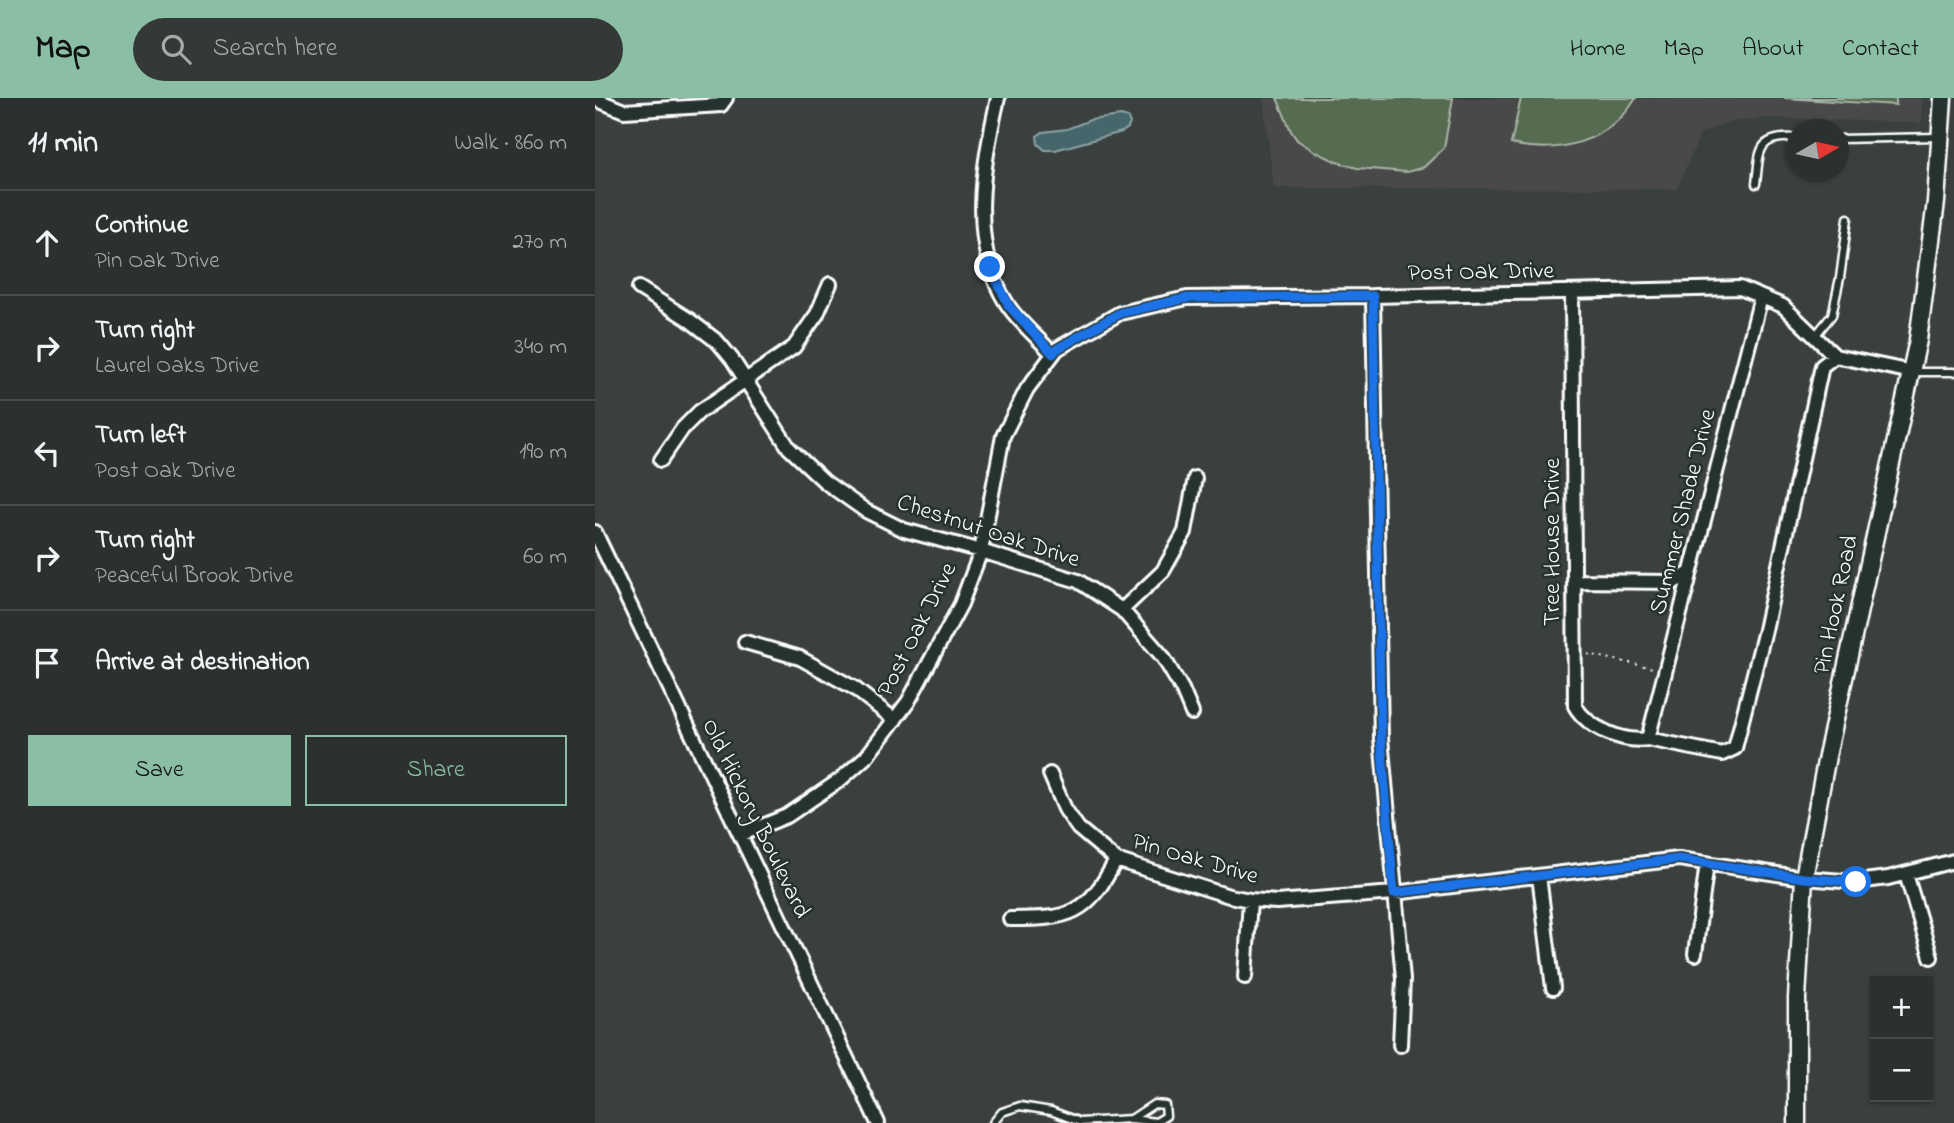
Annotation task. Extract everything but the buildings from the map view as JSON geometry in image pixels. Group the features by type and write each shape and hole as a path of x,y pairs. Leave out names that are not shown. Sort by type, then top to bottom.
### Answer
{"street":[{"path":"595,99 624,111 721,104 726,98"},
{"path":"998,98 987,147 981,219 990,267 1009,306 1053,354"},
{"name":"Pin Hook Road","path":"1797,1123 1797,998 1804,878 1827,755 1912,372 1929,261 1943,98"},
{"path":"661,460 683,428 699,412 794,347 817,314 830,285"},
{"name":"Chestnut Oak Drive","path":"639,288 688,319 717,342 732,359 789,448 825,482 883,521 904,530 1078,581 1122,610 1163,657 1182,689 1192,713"},
{"name":"Post Oak Drive","path":"740,835 787,816 815,800 867,756 908,702 961,604 981,551 1003,436 1027,389 1057,349 1120,313 1188,298 1740,288 1783,306 1835,356"},
{"name":"Tree House Drive","path":"1572,292 1575,706 1582,718 1594,726 1636,741 1648,739 1722,754 1735,748 1765,630 1822,366 1835,356"},
{"path":"1373,296 1381,738 1403,979 1400,1045"},
{"name":"Summer Shade Drive","path":"1648,739 1761,297"},
{"path":"1835,356 1912,372"},
{"path":"1122,610 1163,571 1185,532 1195,478"},
{"name":"Old Hickory Boulevard","path":"595,532 878,1123"},
{"path":"1574,581 1674,582 1691,573"},
{"path":"745,642 800,659 854,688 894,720"},
{"name":"Pin Oak Drive","path":"1050,774 1065,809 1078,828 1117,860 1249,900 1289,901 1394,893 1679,859 1804,878 1856,882 1906,874 1954,861"},
{"path":"1010,919 1050,919 1085,905 1103,885 1117,860"},
{"path":"1695,954 1707,863"},
{"path":"1906,874 1931,957"},
{"path":"1539,876 1553,988"},
{"path":"1245,977 1249,900"}],"lane":[{"path":"1756,184 1760,148 1766,141 1786,137"},
{"path":"1849,139 1940,137"},
{"path":"1815,336 1832,315 1848,218"},
{"path":"1912,372 1954,372"},
{"path":"993,1123 1002,1112 1020,1105 1051,1111 1080,1122 1131,1119 1156,1122 1166,1115 1165,1105 1153,1104 1131,1119"}],"path":[{"path":"1583,653 1653,668"}],"shaded area":[{"path":"1263,98 1922,98 1922,123 1767,118 1727,122 1701,133 1677,189 1274,188"}],"green space":[{"path":"1277,98 1453,98 1444,148 1424,167 1407,172 1357,168 1314,151 1297,140"},
{"path":"1521,98 1636,98 1625,113 1597,135 1581,142 1547,148 1511,144"},
{"path":"1784,98 1896,98 1896,105"}],"water":[{"path":"1121,116 1128,118 1130,123 1122,132 1055,150 1045,150 1038,144 1037,136 1043,132 1067,129 1090,120"}],"route":[{"path":"990,267 1009,306 1053,354 1057,349 1120,313 1188,298 1373,296 1381,738 1394,893 1679,859 1804,878 1856,882"}]}
